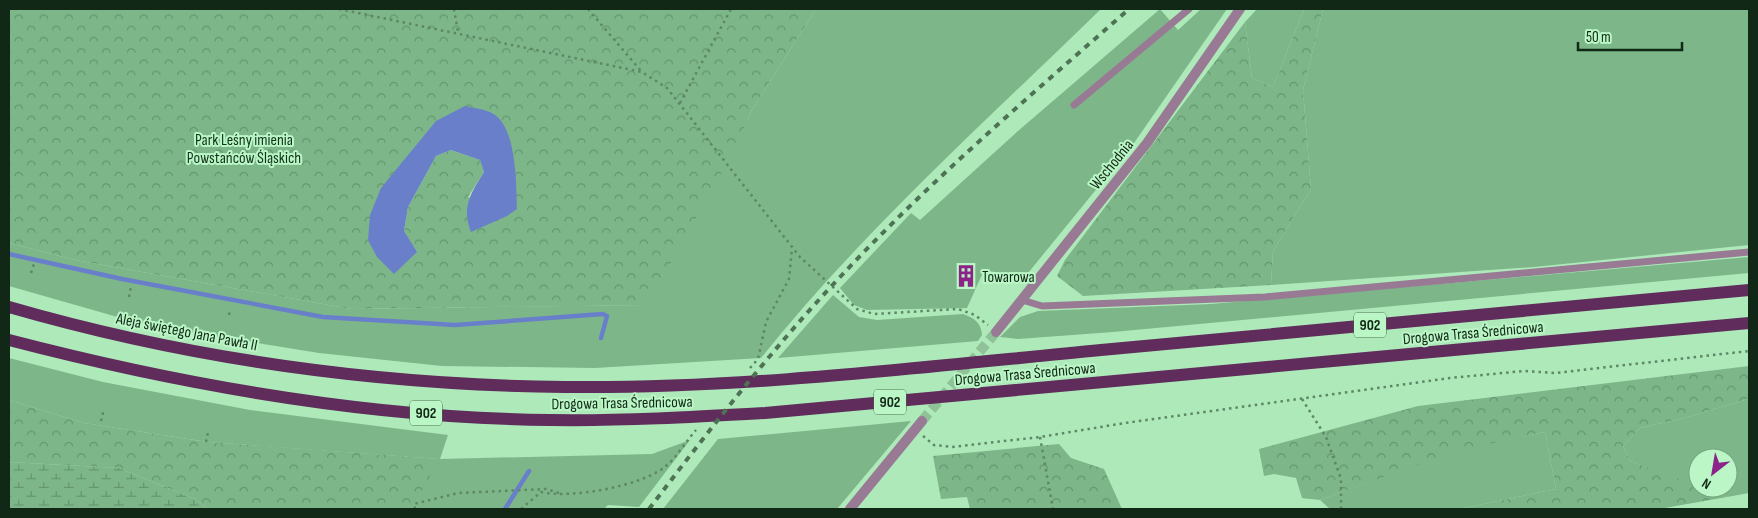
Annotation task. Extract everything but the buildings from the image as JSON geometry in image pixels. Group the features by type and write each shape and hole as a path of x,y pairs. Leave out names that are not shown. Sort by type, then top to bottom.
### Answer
{"main road":[{"name":"Drogowa Trasa Średnicowa","path":"362,376 450,383 564,387 617,387 793,378 1749,290"},
{"name":"Aleja świętego Jana Pawła II","path":"9,307 45,318 179,347 265,363 362,376"},
{"name":"Drogowa Trasa Średnicowa","path":"9,340 109,366 175,380 302,400 447,415 550,420 666,418 765,413 1749,323"}],"street":[{"name":"Wschodnia","path":"996,332 1147,142 1240,9"},
{"path":"850,509 922,421"}],"lane":[{"path":"1074,106 1189,9"},
{"path":"1022,300 1042,306 1265,297 1749,252"}],"path":[{"path":"339,9 642,72"},
{"path":"454,9 458,33"},
{"path":"588,9 642,72 667,88 680,103 800,257 857,309 874,314 967,311 996,332"},
{"path":"680,103 732,9"},
{"path":"31,273 34,264"},
{"path":"129,297 132,287"},
{"path":"229,315 230,310"},
{"path":"915,430 934,445 952,447 1040,438 1125,423 1450,378 1524,370 1555,373 1749,351"},
{"path":"1302,399 1326,437 1341,479 1341,509"},
{"path":"101,421 104,410"},
{"path":"206,442 208,432"},
{"path":"1040,438 1054,509"},
{"path":"415,509 414,504 458,493 546,489 560,494"}],"green space":[{"name":"Park Leśny imienia Powstańców Śląskich","path":"9,9 816,9 750,113 738,144 647,305 351,309 75,260 9,243","holes":["493,113 507,216 468,197 484,172 480,160 451,150 436,156 408,207 404,231 381,188"]},
{"path":"816,9 1101,9 882,222 840,266 761,358 595,368 442,366 319,353 182,331 121,318 9,286 9,243 75,260 351,309 646,305 737,144 750,113"},
{"path":"1160,9 1178,30 1201,9 1227,9 1134,143 1024,278 984,270 967,308 867,310 854,305 840,288 911,213 920,220 1018,131"},
{"path":"1257,9 1304,9 1273,87 1252,78 1245,22"},
{"path":"1304,9 1323,9 1303,90 1311,189 1273,251 1271,285 1083,296 1057,276 1065,260 1245,22 1252,78 1273,87"},
{"path":"1323,9 1749,9 1749,245 1534,267 1271,285 1273,251 1311,189 1303,90"},
{"path":"1749,257 1749,273 1113,332 1018,339 1000,337 1020,317 1038,311 1211,304"},
{"path":"833,295 859,317 877,320 963,314 976,321 982,335 978,341 778,358"},
{"path":"9,358 103,382 250,410 448,435 440,459 652,454 690,440 639,507 608,505 604,509 412,509 439,459 208,442 84,423 9,400"},
{"path":"1749,366 1748,399 1688,417 1640,428 1623,446 1630,461 1688,483 1688,498 1721,498 1659,509 1459,509 1556,489 1545,432 1456,451 1320,500 1302,498 1296,478 1274,474 1264,476 1259,449 1418,406"},
{"path":"1749,393 1749,493 1738,495 1738,448 1688,448 1688,483 1630,461 1623,446 1640,428 1688,417 1748,399"},
{"path":"9,400 84,423 208,442 440,459 412,509 208,509 195,499 119,468 9,462"},
{"path":"911,421 837,509 663,509 718,439"},
{"path":"1545,432 1556,489 1459,509 1330,509 1320,500 1456,450"},
{"path":"1059,444 1071,458 1104,469 1122,509 970,509 967,497 941,499 933,456"},
{"path":"9,462 119,468 195,499 208,509 9,509"}],"water":[{"path":"465,106 492,113 500,120 506,130 514,156 517,209 507,216 471,232 467,208 475,187 484,172 480,160 451,150 436,156 408,207 404,231 417,252 394,274 377,257 368,240 370,215 381,188 436,121"}],"waterway":[{"path":"9,254 122,279 323,317 455,325 603,314 607,316 601,338"},
{"path":"505,509 529,471"}],"tunnel":[{"path":"922,421 996,332"}],"railway":[{"path":"649,509 718,419 766,361 815,304 875,240 946,172 1129,9"}],"place":[{"name":"Towarowa","path":"966,276"}]}
